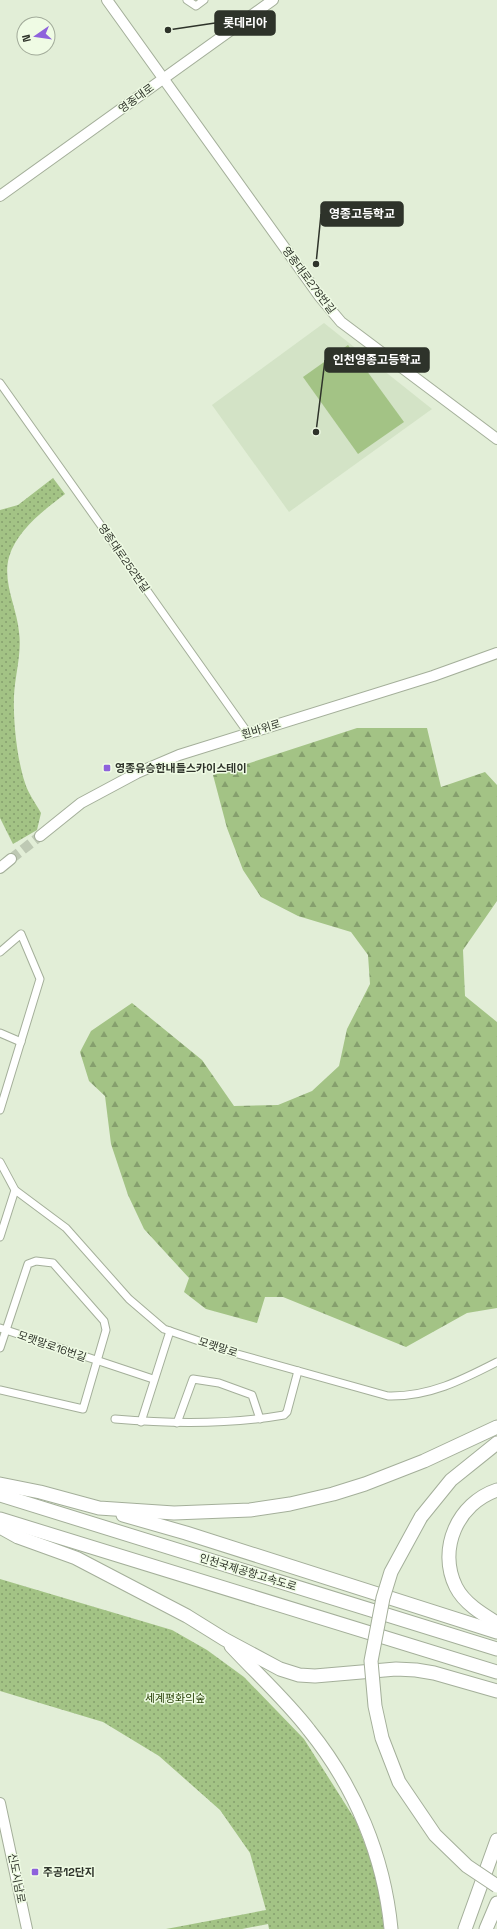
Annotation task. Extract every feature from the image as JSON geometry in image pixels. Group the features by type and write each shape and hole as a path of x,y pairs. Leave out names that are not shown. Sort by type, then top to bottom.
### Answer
{"highway":[{"path":"99,1508 174,1513 209,1513 250,1510 290,1504 333,1494 386,1476 444,1452 497,1426"},
{"path":"497,1444 452,1480 421,1517 391,1572 383,1598 371,1660 375,1706 382,1738 400,1782 435,1835 467,1866 497,1886"},
{"path":"0,1484 40,1492 194,1535 497,1632"},
{"path":"497,1490 484,1494 470,1506 456,1523 449,1547 450,1568 457,1588 475,1609 497,1623"},
{"name":"인천국제공항고속도로","path":"0,1496 497,1649"},
{"name":"인천국제공항고속도로","path":"0,1519 497,1672"},
{"path":"0,1527 18,1537 76,1558 188,1616 224,1639 280,1670 299,1675 331,1676 389,1669 416,1670 434,1672 497,1691"},
{"path":"224,1639 308,1729 324,1749 352,1794 366,1824 377,1854 390,1915 391,1929"},
{"path":"465,1929 497,1840"},
{"path":"486,1929 497,1903"}],"street":[{"name":"영종대로278번길","path":"108,0 320,297 341,322 497,440"},
{"path":"187,0 196,6 204,0"},
{"name":"영종대로","path":"0,196 273,0"},
{"name":"영종대로252번길","path":"0,383 248,733"},
{"name":"흰바위로","path":"40,836 81,803 137,773 179,755 433,676 497,653"},
{"path":"0,868 11,859"},
{"path":"0,952 21,934 40,979 0,1110"},
{"path":"0,1033 21,1042"},
{"name":"모랫말로","path":"0,1162 14,1190 66,1228 129,1299 164,1329 234,1353 388,1396 407,1397 431,1392 465,1379 497,1362"},
{"path":"0,1237 14,1190"},
{"name":"모랫말로16번길","path":"0,1348 3,1329 28,1264 36,1261 53,1263 104,1321 106,1330 83,1409 0,1390"},
{"name":"모랫말로16번길","path":"3,1329 153,1379"},
{"path":"141,1422 153,1379 170,1331"},
{"path":"115,1419 141,1422 228,1423 284,1415 287,1412 298,1371"},
{"path":"177,1423 192,1379 219,1383 252,1395 260,1419"},
{"name":"신도시남로","path":"0,1803 27,1929"}],"shaded area":[{"path":"324,323 432,409 289,512 212,405"}],"green space":[{"path":"348,345 404,422 358,454 303,377"},
{"path":"53,478 65,494 32,521 25,529 13,547 7,566 7,576 18,623 20,640 14,696 16,740 25,783 30,795 41,813 37,830 13,844 0,818 0,510 18,505"},
{"path":"357,728 427,728 441,787 485,772 497,785 497,901 463,950 465,996 497,1022 497,1308 467,1313 406,1347 283,1297 265,1297 257,1323 206,1309 184,1292 189,1278 144,1229 128,1195 111,1144 105,1096 89,1081 80,1052 91,1031 132,1003 202,1060 234,1106 278,1105 312,1091 339,1066 347,1029 370,984 368,955 351,932 298,916 261,897 243,870 227,828 213,775"},
{"name":"세계평화의숲","path":"0,1579 172,1630 207,1650 244,1677 304,1739 356,1821 377,1876 384,1929 269,1929 268,1924 242,1929 166,1929 266,1910 250,1853 220,1810 159,1756 103,1722 0,1691"}],"tunnel":[{"path":"11,859 40,836"}],"place":[{"name":"롯데리아","path":"168,30"},
{"name":"영종고등학교","path":"316,264"},
{"name":"인천영종고등학교","path":"316,432"},
{"name":"영종유승한내들스카이스테이","path":"107,768"},
{"name":"주공12단지","path":"35,1872"}]}
